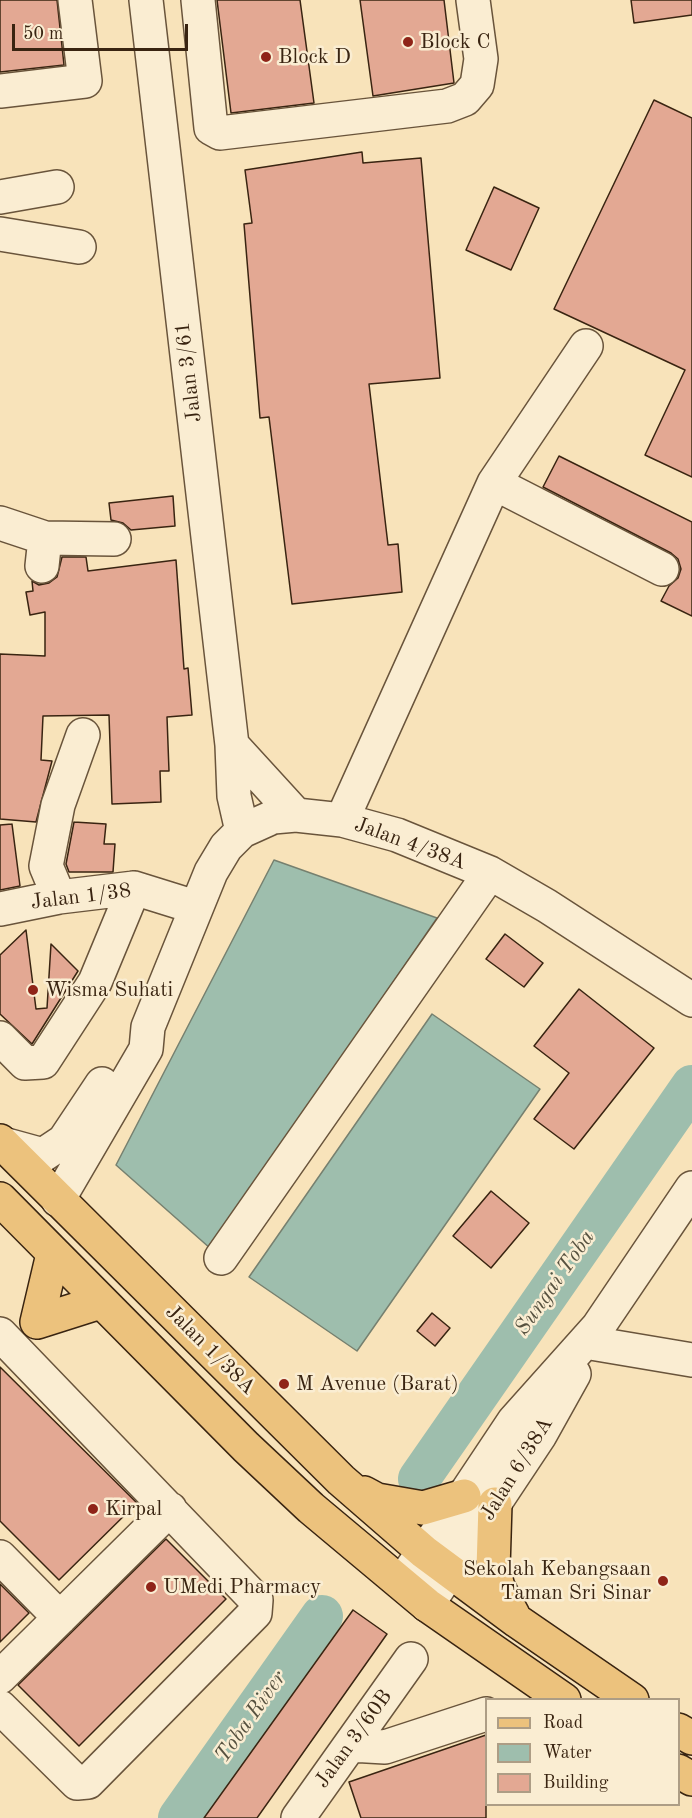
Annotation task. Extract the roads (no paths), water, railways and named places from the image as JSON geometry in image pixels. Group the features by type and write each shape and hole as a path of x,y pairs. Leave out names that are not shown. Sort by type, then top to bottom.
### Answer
{"main road":[{"name":"Jalan 1/38A","path":"5,1146 341,1480 424,1552 629,1698"},
{"path":"5,1146 28,1197 92,1281 206,1345"},
{"name":"Jalan 1/38A","path":"0,1199 53,1254 92,1281 311,1508 427,1605 561,1698"},
{"path":"37,1322 53,1254"},
{"path":"37,1322 92,1281"},
{"path":"341,1480 377,1500 423,1508 480,1500 498,1587 517,1620"}],"street":[{"path":"0,91 85,81 75,0"},
{"name":"Jalan 3/61","path":"146,0 232,745 234,796 242,831"},
{"path":"198,0 211,128 220,133 447,106 465,99 477,85 480,59 473,0"},
{"path":"0,197 57,187"},
{"path":"0,234 79,248"},
{"path":"342,820 494,483 586,346"},
{"path":"494,483 662,569"},
{"path":"0,523 43,552 114,539"},
{"path":"59,897 46,866 58,806 83,735"},
{"path":"232,745 296,815"},
{"name":"Jalan 4/38A","path":"58,1200 146,1049 148,1027 195,907 221,855 242,831 273,817 296,815 342,820 397,835 489,873 538,901 692,1000"},
{"path":"221,1258 489,873"},
{"path":"0,1038 25,1064 43,1062 95,982 134,888"},
{"name":"Jalan 1/38","path":"0,909 59,897 134,888 195,907"},
{"name":"Jalan 4/38A","path":"5,1146 43,1155 64,1141 133,1040 148,1027"},
{"name":"Jalan 6/38A","path":"427,1605 451,1572 514,1421 591,1338 692,1188"},
{"path":"0,1707 77,1783 88,1782 255,1613 256,1600 6,1340 37,1322"},
{"path":"591,1338 692,1360"},
{"name":"Jalan 6/38A","path":"402,1582 424,1552 480,1500"},
{"path":"0,1677 170,1509"},
{"path":"0,1557 60,1618"},
{"name":"Jalan 3/60B","path":"298,1818 411,1659"},
{"path":"350,1745 385,1747 485,1714"}],"water":[{"path":"274,860 437,918 211,1249 116,1165"},
{"path":"432,1014 540,1089 357,1351 249,1277"}],"waterway":[{"name":"Sungai Toba","path":"419,1479 692,1086"},
{"name":"Toba River","path":"179,1818 322,1616"}],"place":[{"name":"Block C","path":"408,42"},
{"name":"Block D","path":"266,57"},
{"name":"Wisma Suhati","path":"33,990"},
{"name":"M Avenue (Barat)","path":"284,1384"},
{"name":"Kirpal","path":"93,1509"},
{"name":"Sekolah Kebangsaan Taman Sri Sinar","path":"663,1581"},
{"name":"UMedi Pharmacy","path":"151,1587"}]}
